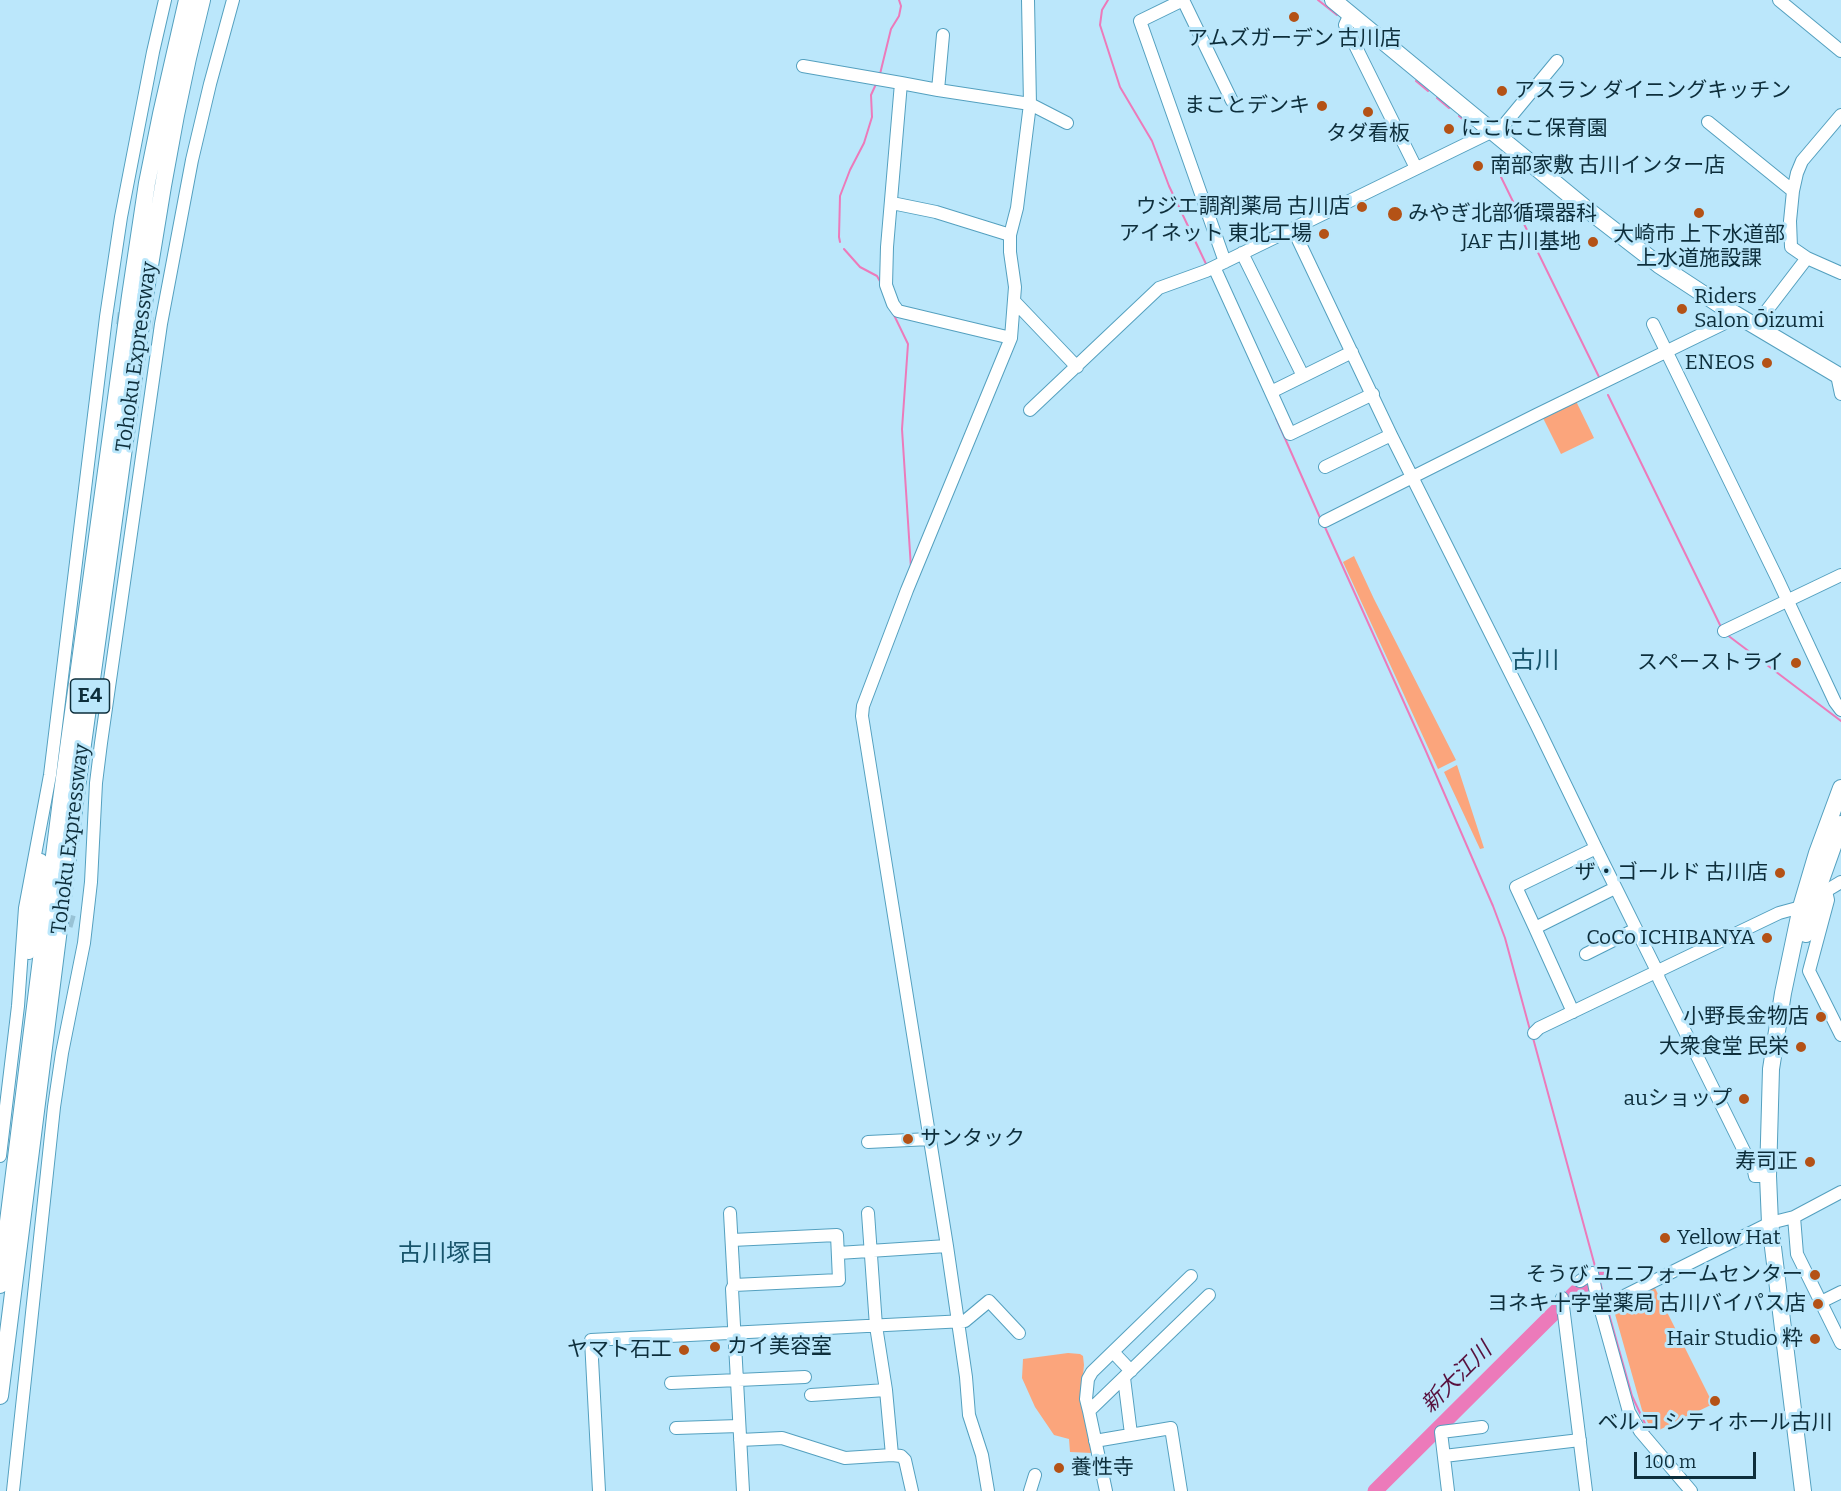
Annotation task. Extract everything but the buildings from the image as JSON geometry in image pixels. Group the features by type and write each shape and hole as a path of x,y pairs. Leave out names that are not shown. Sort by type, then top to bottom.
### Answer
{"highway":[{"name":"Tohoku Expressway","path":"0,1285 61,800 130,296 150,171 187,0"},
{"name":"Tohoku Expressway","path":"0,1396 76,790 145,296 163,186 202,0"},
{"path":"1332,0 1349,7 1498,128 1676,264 1840,372"},
{"path":"1498,128 1584,207 1659,265 1733,313 1840,372"},
{"path":"1803,1491 1781,1220 1779,1121 1782,1072 1792,997 1814,898 1817,853 1841,788"},
{"path":"1812,1491 1789,1317 1781,1220 1768,1176 1771,1069 1783,993 1841,824"}],"street":[{"path":"0,1156 18,1006 25,908 51,764 111,317 121,217 165,0"},
{"path":"13,1491 54,1107 62,1053 84,943 91,882 96,783 157,323 192,160 233,0"},
{"path":"988,1491 982,1455 969,1415 966,1377 947,1246 862,725 863,706 1011,338 1015,278 1010,252 1010,236 1017,208 1030,104 1028,0"},
{"path":"1232,101 1183,0 1140,21 1214,267 1290,434 1373,394"},
{"path":"1779,0 1841,51"},
{"path":"1349,7 1345,25 1416,168"},
{"path":"938,90 943,35"},
{"path":"1030,410 1159,288 1242,254 1498,128 1557,61"},
{"path":"803,66 1030,104 1067,123"},
{"path":"901,83 886,275 886,285 893,304 898,311 1011,338"},
{"path":"1841,115 1802,161 1793,191 1790,221 1791,246 1807,258 1841,273"},
{"path":"1708,122 1793,191"},
{"path":"892,203 936,212 1010,236"},
{"path":"1293,229 1391,435 1536,724 1755,1176 1768,1176"},
{"path":"1242,254 1302,376"},
{"path":"1761,318 1807,258"},
{"path":"1015,302 1077,367"},
{"path":"1324,521 1731,320 1733,313"},
{"path":"1653,324 1668,351 1835,702 1841,710"},
{"path":"1271,392 1352,352"},
{"path":"1840,372 1841,394"},
{"path":"1325,467 1391,435"},
{"path":"1724,632 1841,575"},
{"path":"18,1006 22,1001 37,913 43,845 41,822"},
{"path":"1573,1012 1516,887 1596,848"},
{"path":"76,984 74,966 76,922 86,870 93,849"},
{"path":"1534,1034 1539,1028 1814,898 1841,882"},
{"path":"1534,928 1615,888"},
{"path":"1814,898 1828,900 1809,971 1841,1035"},
{"path":"1586,954 1636,929"},
{"path":"868,1142 930,1139"},
{"path":"1610,1303 1841,1192"},
{"path":"730,1213 743,1491"},
{"path":"868,1213 876,1326 886,1390 892,1455"},
{"path":"1781,1220 1841,1343"},
{"path":"732,1240 837,1235 838,1253 839,1280 734,1285"},
{"path":"838,1253 947,1246"},
{"path":"1106,1491 1086,1399 1088,1379 1092,1372 1191,1276"},
{"path":"1586,1277 1596,1293 1629,1412 1640,1431 1691,1491"},
{"path":"1821,1302 1841,1292"},
{"path":"1089,1411 1209,1295"},
{"path":"598,1491 591,1340 957,1322 965,1321 989,1301 1019,1332"},
{"path":"1562,1302 1586,1491"},
{"path":"1113,1352 1127,1375 1131,1434"},
{"path":"671,1383 805,1377"},
{"path":"811,1395 886,1390"},
{"path":"676,1428 739,1426"},
{"path":"1448,1491 1442,1432 1482,1427"},
{"path":"1095,1442 1171,1428 1181,1491"},
{"path":"740,1440 782,1438 845,1458 901,1456 905,1460 912,1491"},
{"path":"1444,1456 1580,1440"},
{"path":"1030,1491 1035,1475"}],"shaded area":[{"path":"1575,399 1594,438 1561,454 1542,416"},
{"path":"1354,556 1456,760 1438,769 1343,562"},
{"path":"1457,765 1484,848 1480,849 1444,772"},
{"path":"1654,1286 1713,1404 1655,1432 1642,1410 1613,1307"},
{"path":"1068,1353 1083,1356 1081,1397 1092,1453 1070,1452 1069,1439 1054,1435 1035,1407 1022,1378 1023,1359"}],"waterway":[{"path":"880,74 891,29 899,16 901,6 899,0"},
{"path":"1108,0 1102,10 1100,25 1120,87 1152,141 1169,186 1207,266"},
{"path":"1318,0 1337,15"},
{"path":"1416,81 1428,91"},
{"path":"840,242 840,196 864,143 872,117 871,95 876,84"},
{"path":"1437,98 1449,108"},
{"path":"1459,116 1466,122"},
{"path":"1501,177 1600,379"},
{"path":"844,249 860,267 877,276 881,283"},
{"path":"893,313 908,344 902,429 911,568"},
{"path":"1608,395 1721,627"},
{"path":"1276,418 1321,520"},
{"path":"1324,525 1493,906 1505,938 1530,1030"},
{"path":"1726,634 1841,721"},
{"path":"1533,1038 1596,1270"},
{"name":"新大江川","path":"1375,1491 1580,1288 1598,1275"},
{"path":"1599,1278 1605,1301"},
{"path":"1607,1307 1632,1396 1649,1432"}],"tunnel":[{"path":"117,318 153,323"},
{"path":"52,916 74,922"}],"place":[{"name":"アムズガーデン 古川店","path":"1294,17"},
{"name":"アスラン ダイニングキッチン","path":"1502,91"},
{"name":"まことデンキ","path":"1322,106"},
{"name":"タダ看板","path":"1368,112"},
{"name":"にこにこ保育園","path":"1449,129"},
{"name":"南部家敷 古川インター店","path":"1478,166"},
{"name":"ウジエ調剤薬局 古川店","path":"1362,207"},
{"name":"大崎市 上下水道部 上水道施設課","path":"1699,213"},
{"name":"みやぎ北部循環器科","path":"1395,214"},
{"name":"アイネット 東北工場","path":"1324,234"},
{"name":"JAF 古川基地","path":"1593,242"},
{"name":"Riders Salon Ōizumi","path":"1682,309"},
{"name":"ENEOS","path":"1767,363"},
{"name":"スペーストライ","path":"1796,663"},
{"name":"ザ・ゴールド 古川店","path":"1780,873"},
{"name":"CoCo ICHIBANYA","path":"1767,938"},
{"name":"小野長金物店","path":"1821,1017"},
{"name":"大衆食堂 民栄","path":"1801,1047"},
{"name":"auショップ","path":"1744,1099"},
{"name":"サンタック","path":"908,1139"},
{"name":"寿司正","path":"1810,1162"},
{"name":"Yellow Hat","path":"1665,1238"},
{"name":"そうび ユニフォームセンター","path":"1815,1275"},
{"name":"ヨネキ十字堂薬局 古川バイパス店","path":"1818,1304"},
{"name":"Hair Studio 粋","path":"1815,1339"},
{"name":"カイ美容室","path":"715,1347"},
{"name":"ヤマト石工","path":"684,1350"},
{"name":"ベルコ シティホール古川","path":"1715,1401"},
{"name":"養性寺","path":"1059,1468"}],"district":[{"name":"古川","path":"1535,661"},
{"name":"古川塚目","path":"446,1254"}]}
